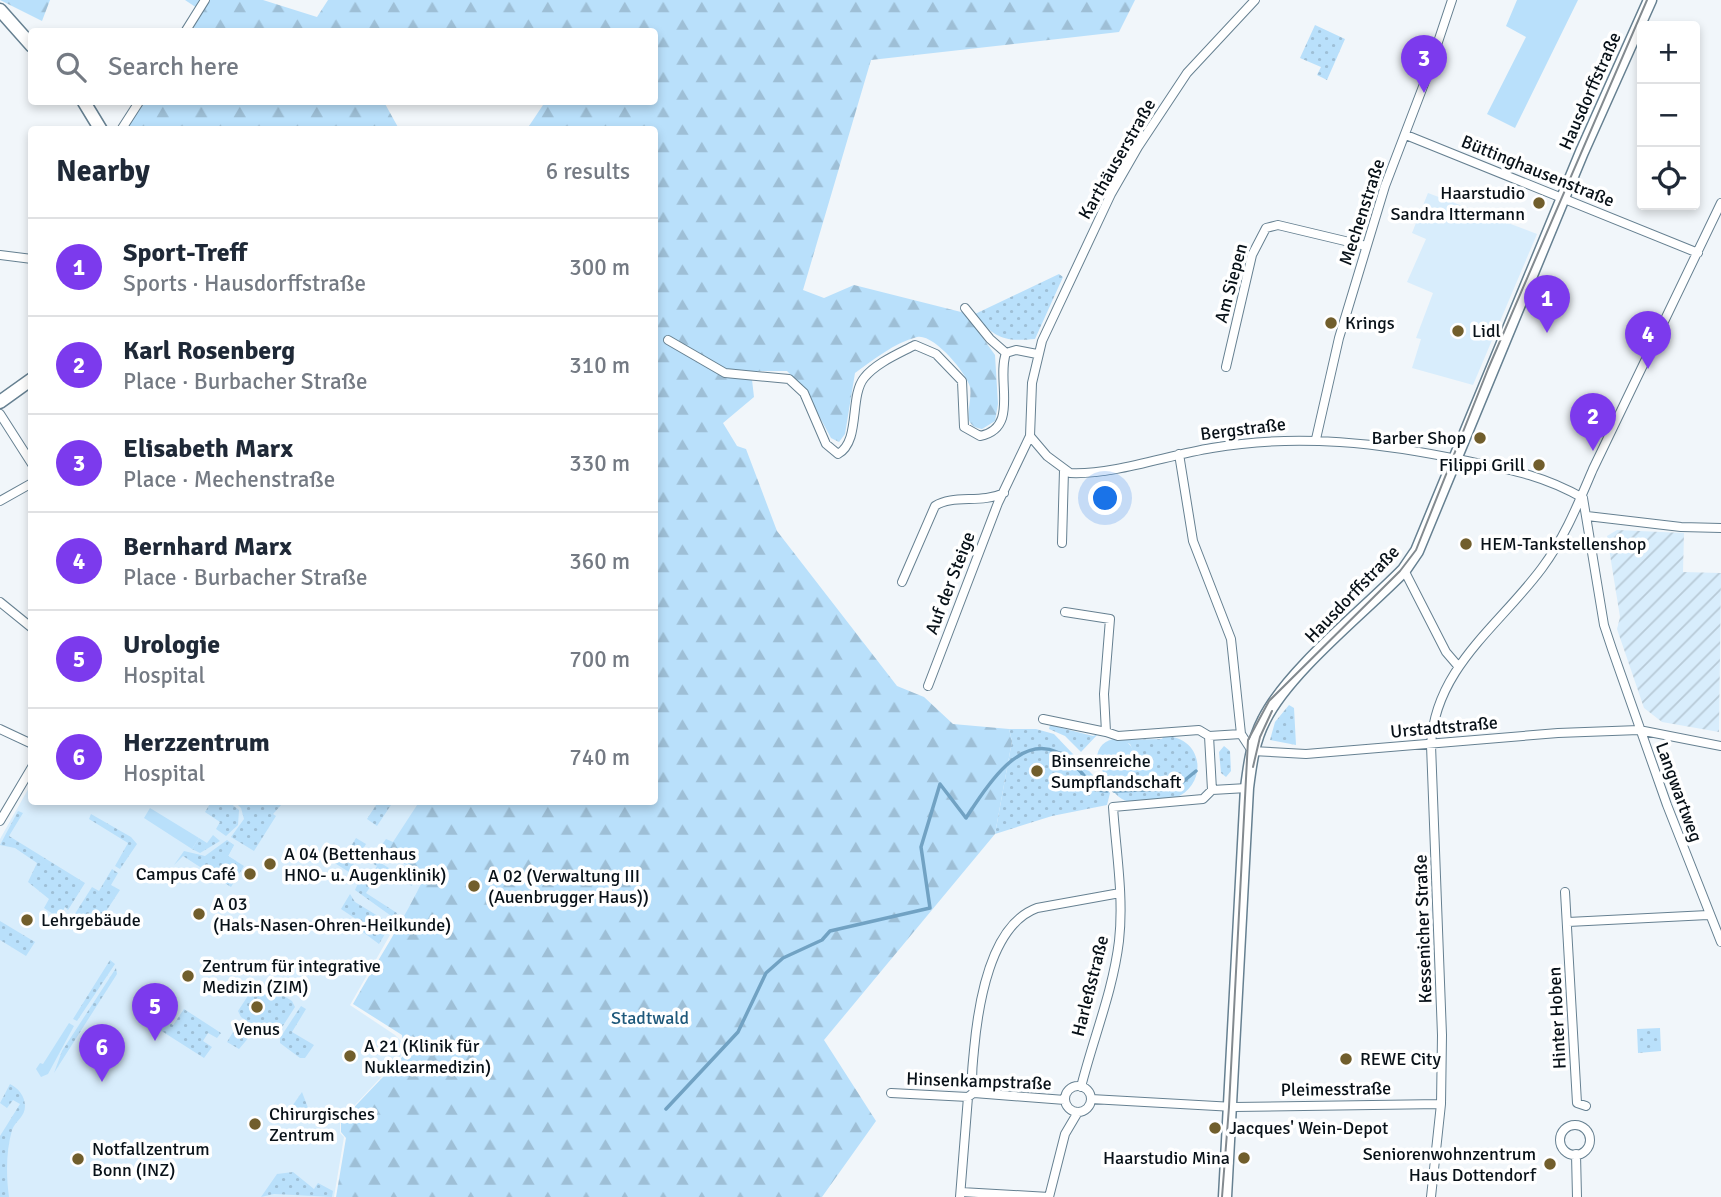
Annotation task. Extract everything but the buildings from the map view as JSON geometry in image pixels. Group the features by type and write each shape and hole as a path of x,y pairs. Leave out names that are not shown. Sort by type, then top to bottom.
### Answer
{"main road":[{"name":"Hausdorffstraße","path":"1225,1197 1247,788 1252,751 1264,720 1279,696 1404,570 1423,539 1493,362 1650,0"},
{"path":"0,10 28,42"},
{"path":"86,105 99,126"},
{"path":"0,402 28,382"}],"street":[{"path":"188,28 205,0"},
{"name":"Karthäuserstraße","path":"1037,354 1111,194 1138,147 1187,73 1255,0"},
{"name":"Mechenstraße","path":"1316,439 1339,338 1366,246 1452,0"},
{"path":"124,126 137,105"},
{"name":"Büttinghausenstraße","path":"1406,135 1698,253"},
{"name":"Kessenicher Straße","path":"1431,1197 1441,1104 1441,962 1431,745 1440,697 1458,666 1543,567 1583,498 1593,469 1721,203"},
{"name":"Am Siepen","path":"1226,367 1252,255 1265,228 1278,225 1366,246"},
{"path":"0,254 28,258"},
{"path":"965,308 990,339 1006,353"},
{"path":"668,340 725,373 789,379 804,393 827,444 838,454 848,442 864,378 879,365 915,345 936,354 962,381 964,428 980,436 995,430 1003,420 1006,353"},
{"path":"1006,353 1016,350 1037,354 1029,405 1030,436 1064,470 1062,543"},
{"path":"0,414 28,458"},
{"name":"Auf der Steige","path":"928,686 1004,492 1030,436"},
{"name":"Bergstraße","path":"1064,470 1079,473 1262,441 1316,439 1409,449 1457,458 1551,480 1583,498"},
{"path":"1179,454 1193,541 1231,639 1241,734 1252,751"},
{"path":"0,500 28,485"},
{"path":"902,582 935,506 947,501 990,500 1004,492"},
{"name":"Langwartweg","path":"1583,498 1604,625 1639,730 1721,942"},
{"path":"1587,516 1681,527 1721,528"},
{"path":"1404,570 1446,652 1458,666"},
{"path":"0,602 28,625"},
{"path":"1065,612 1110,619 1104,694 1107,732"},
{"path":"1044,719 1118,736 1199,730 1209,736 1241,734"},
{"path":"0,729 28,742"},
{"name":"Urstadtstraße","path":"1252,751 1306,754 1558,733 1639,730 1721,746"},
{"path":"1209,736 1212,790 1247,788"},
{"path":"0,821 28,774"},
{"name":"Harleßstraße","path":"1081,1087 1117,954 1120,893 1114,807 1203,799 1212,790"},
{"name":"Hinter Hoben","path":"1565,892 1576,1098 1579,1106 1586,1106"},
{"path":"1081,1087 1089,1093 1091,1099 1087,1108 1078,1112 1065,1134 1049,1197 961,1194 981,996 1009,928 1026,912 1037,908 1120,893"},
{"path":"1567,922 1709,915"},
{"name":"Hinsenkampstraße","path":"1065,1100 1070,1089 1081,1087"},
{"name":"Hinsenkampstraße","path":"891,1093 1065,1100"},
{"path":"1091,1099 1231,1107"},
{"name":"Hinsenkampstraße","path":"1065,1100 1069,1108 1078,1112"},
{"name":"Pleimesstraße","path":"1231,1107 1441,1104"},
{"path":"1576,1154 1577,1197"}],"shaded area":[{"path":"1428,193 1537,234 1473,385 1412,368 1421,339 1416,338 1433,293 1407,282 1426,239 1412,233"},
{"path":"1617,530 1684,533 1683,572 1721,573 1719,732 1662,722 1644,708 1617,629 1620,617 1607,536"},
{"path":"28,789 28,805 520,805 468,978 394,928 350,1005 401,1041 401,1056 340,1121 340,1133 344,1137 334,1197 0,1197 0,839"}],"green space":[{"path":"0,0 50,0 42,21"},
{"name":"Stadtwald","path":"185,0 263,0 317,17 328,0 1135,0 1119,32 871,60 803,290 824,298 854,285 965,313 995,355 998,404 995,421 982,429 971,424 970,387 967,380 940,347 924,337 917,337 876,357 855,373 845,434 839,442 831,438 804,388 787,371 751,371 754,397 723,423 737,446 746,449 777,531 897,686 924,697 953,724 1009,729 1012,741 995,834 824,1040 876,1121 822,1197 336,1197 346,1138 341,1132 341,1121 403,1056 402,1035 353,1004 425,876 379,849 386,839 393,842 417,805 658,805 658,126 529,126 543,105 658,105 658,28 193,28 203,12"},
{"path":"1517,0 1578,0 1515,128 1487,114 1526,37 1506,26"},
{"path":"1315,25 1345,39 1327,80 1317,75 1321,67 1300,58"},
{"path":"143,105 386,105 397,126 128,126"},
{"path":"1059,274 1063,277 1035,339 1015,340 1000,337 975,314"},
{"path":"1289,705 1294,708 1296,745 1270,740 1275,722"},
{"path":"1050,725 1093,736 1098,734 1081,752 1065,736 1049,729"},
{"path":"1009,729 1036,729 1054,734 1110,793 1107,805 1052,816 995,834 1012,741"},
{"path":"1164,736 1178,738 1188,744 1194,753 1197,773 1193,783 1186,792 1169,800 1132,802 1119,797 1101,774 1123,775 1128,771 1134,753 1130,744 1119,740 1162,739"},
{"path":"1116,739 1129,745 1135,758 1129,771 1116,777 1103,771 1097,758 1103,745"},
{"path":"1224,746 1230,751 1231,771 1226,777 1221,773 1219,752"},
{"path":"209,805 233,805 239,810 238,825 226,836 216,829 220,822 205,812"},
{"path":"238,805 281,805 273,814 276,816 254,851 231,837 244,819"},
{"path":"376,805 391,805 377,826 367,819"},
{"path":"150,808 199,838 192,849 144,818"},
{"path":"18,811 23,813 9,836 85,883 68,910 65,907 61,914 64,916 62,920 44,908 49,899 28,882 37,863 15,848 0,845"},
{"path":"91,814 131,837 137,844 120,869 115,866 128,843 89,819"},
{"path":"213,835 220,841 200,853 192,849 199,838 207,843"},
{"path":"356,838 366,844 349,872 333,862 342,861"},
{"path":"227,840 234,845 228,856 244,866 231,887 183,856 174,865 184,851 205,856"},
{"path":"229,842 234,845 228,856 236,861 233,867 221,859"},
{"path":"376,860 413,883 412,886 383,868 366,893 397,913 394,918 355,890 360,879 367,882 377,866 370,862"},
{"path":"112,869 118,873 111,885 120,890 97,925 79,914 73,922 71,920 92,887 99,891"},
{"path":"350,894 355,902 391,924 379,944 352,924 356,919 341,909"},
{"path":"0,921 35,942 26,956 0,940"},
{"path":"110,960 115,964 77,1021 73,1019"},
{"path":"116,968 117,974 54,1073 62,1051"},
{"path":"257,982 262,982 292,1001 295,1007 277,1035 272,1037 273,1033 264,1027 262,1030 241,1017 238,1011"},
{"path":"301,1006 306,1009 292,1032 314,1045 305,1058 300,1058 280,1043 280,1038"},
{"path":"184,1009 221,1033 217,1038 208,1033 203,1041 212,1047 204,1058 160,1030 166,1021 173,1025"},
{"path":"69,1023 74,1026 48,1074 41,1077 36,1069 40,1063 43,1064"},
{"path":"236,1027 250,1036 239,1049 227,1042"},
{"path":"1660,1028 1661,1051 1638,1053 1637,1029"},
{"path":"10,1084 21,1093 25,1106 24,1113 12,1130 9,1146 9,1197 0,1197 0,1136 20,1104 13,1100 7,1108 0,1103"},
{"path":"302,1092 310,1113 304,1123 288,1112"},
{"path":"293,1172 314,1189 318,1183 333,1191 332,1197 274,1194 261,1197 277,1174"}],"waterway":[{"path":"666,1109 738,1032 766,973 783,958 822,940 830,931 930,908 921,847 940,784 966,818 1003,768 1028,751 1042,749 1063,755 1096,790 1107,791"},
{"path":"1114,791 1174,789 1196,771"}],"tram line":[{"path":"1222,1197 1248,740 1269,701 1400,571 1416,550 1488,369 1647,0"},
{"path":"1253,767 1260,737 1272,711"}],"place":[{"name":"Elisabeth Marx","path":"1424,93"},
{"name":"Haarstudio Sandra Ittermann","path":"1539,203"},
{"name":"Krings","path":"1331,323"},
{"name":"Lidl","path":"1458,331"},
{"name":"Sport-Treff","path":"1547,333"},
{"name":"Bernhard Marx","path":"1648,369"},
{"name":"Barber Shop","path":"1480,438"},
{"name":"Karl Rosenberg","path":"1593,451"},
{"name":"Filippi Grill","path":"1539,465"},
{"name":"HEM-Tankstellenshop","path":"1466,544"},
{"name":"Binsenreiche Sumpflandschaft","path":"1037,771"},
{"name":"A 04 (Bettenhaus HNO- u. Augenklinik)","path":"270,864"},
{"name":"Campus Café","path":"250,874"},
{"name":"A 02 (Verwaltung III (Auenbrugger Haus))","path":"474,886"},
{"name":"A 03 (Hals-Nasen-Ohren-Heilkunde)","path":"199,914"},
{"name":"Lehrgebäude","path":"27,920"},
{"name":"Zentrum für integrative Medizin (ZIM)","path":"188,976"},
{"name":"Venus","path":"257,1007"},
{"name":"Urologie","path":"155,1041"},
{"name":"A 21 (Klinik für Nuklearmedizin)","path":"350,1056"},
{"name":"REWE City","path":"1346,1059"},
{"name":"Herzzentrum","path":"102,1082"},
{"name":"Chirurgisches Zentrum","path":"255,1124"},
{"name":"Jacques' Wein-Depot","path":"1215,1128"},
{"name":"Haarstudio Mina","path":"1244,1158"},
{"name":"Notfallzentrum Bonn (INZ)","path":"78,1159"},
{"name":"Seniorenwohnzentrum Haus Dottendorf","path":"1550,1164"}]}
